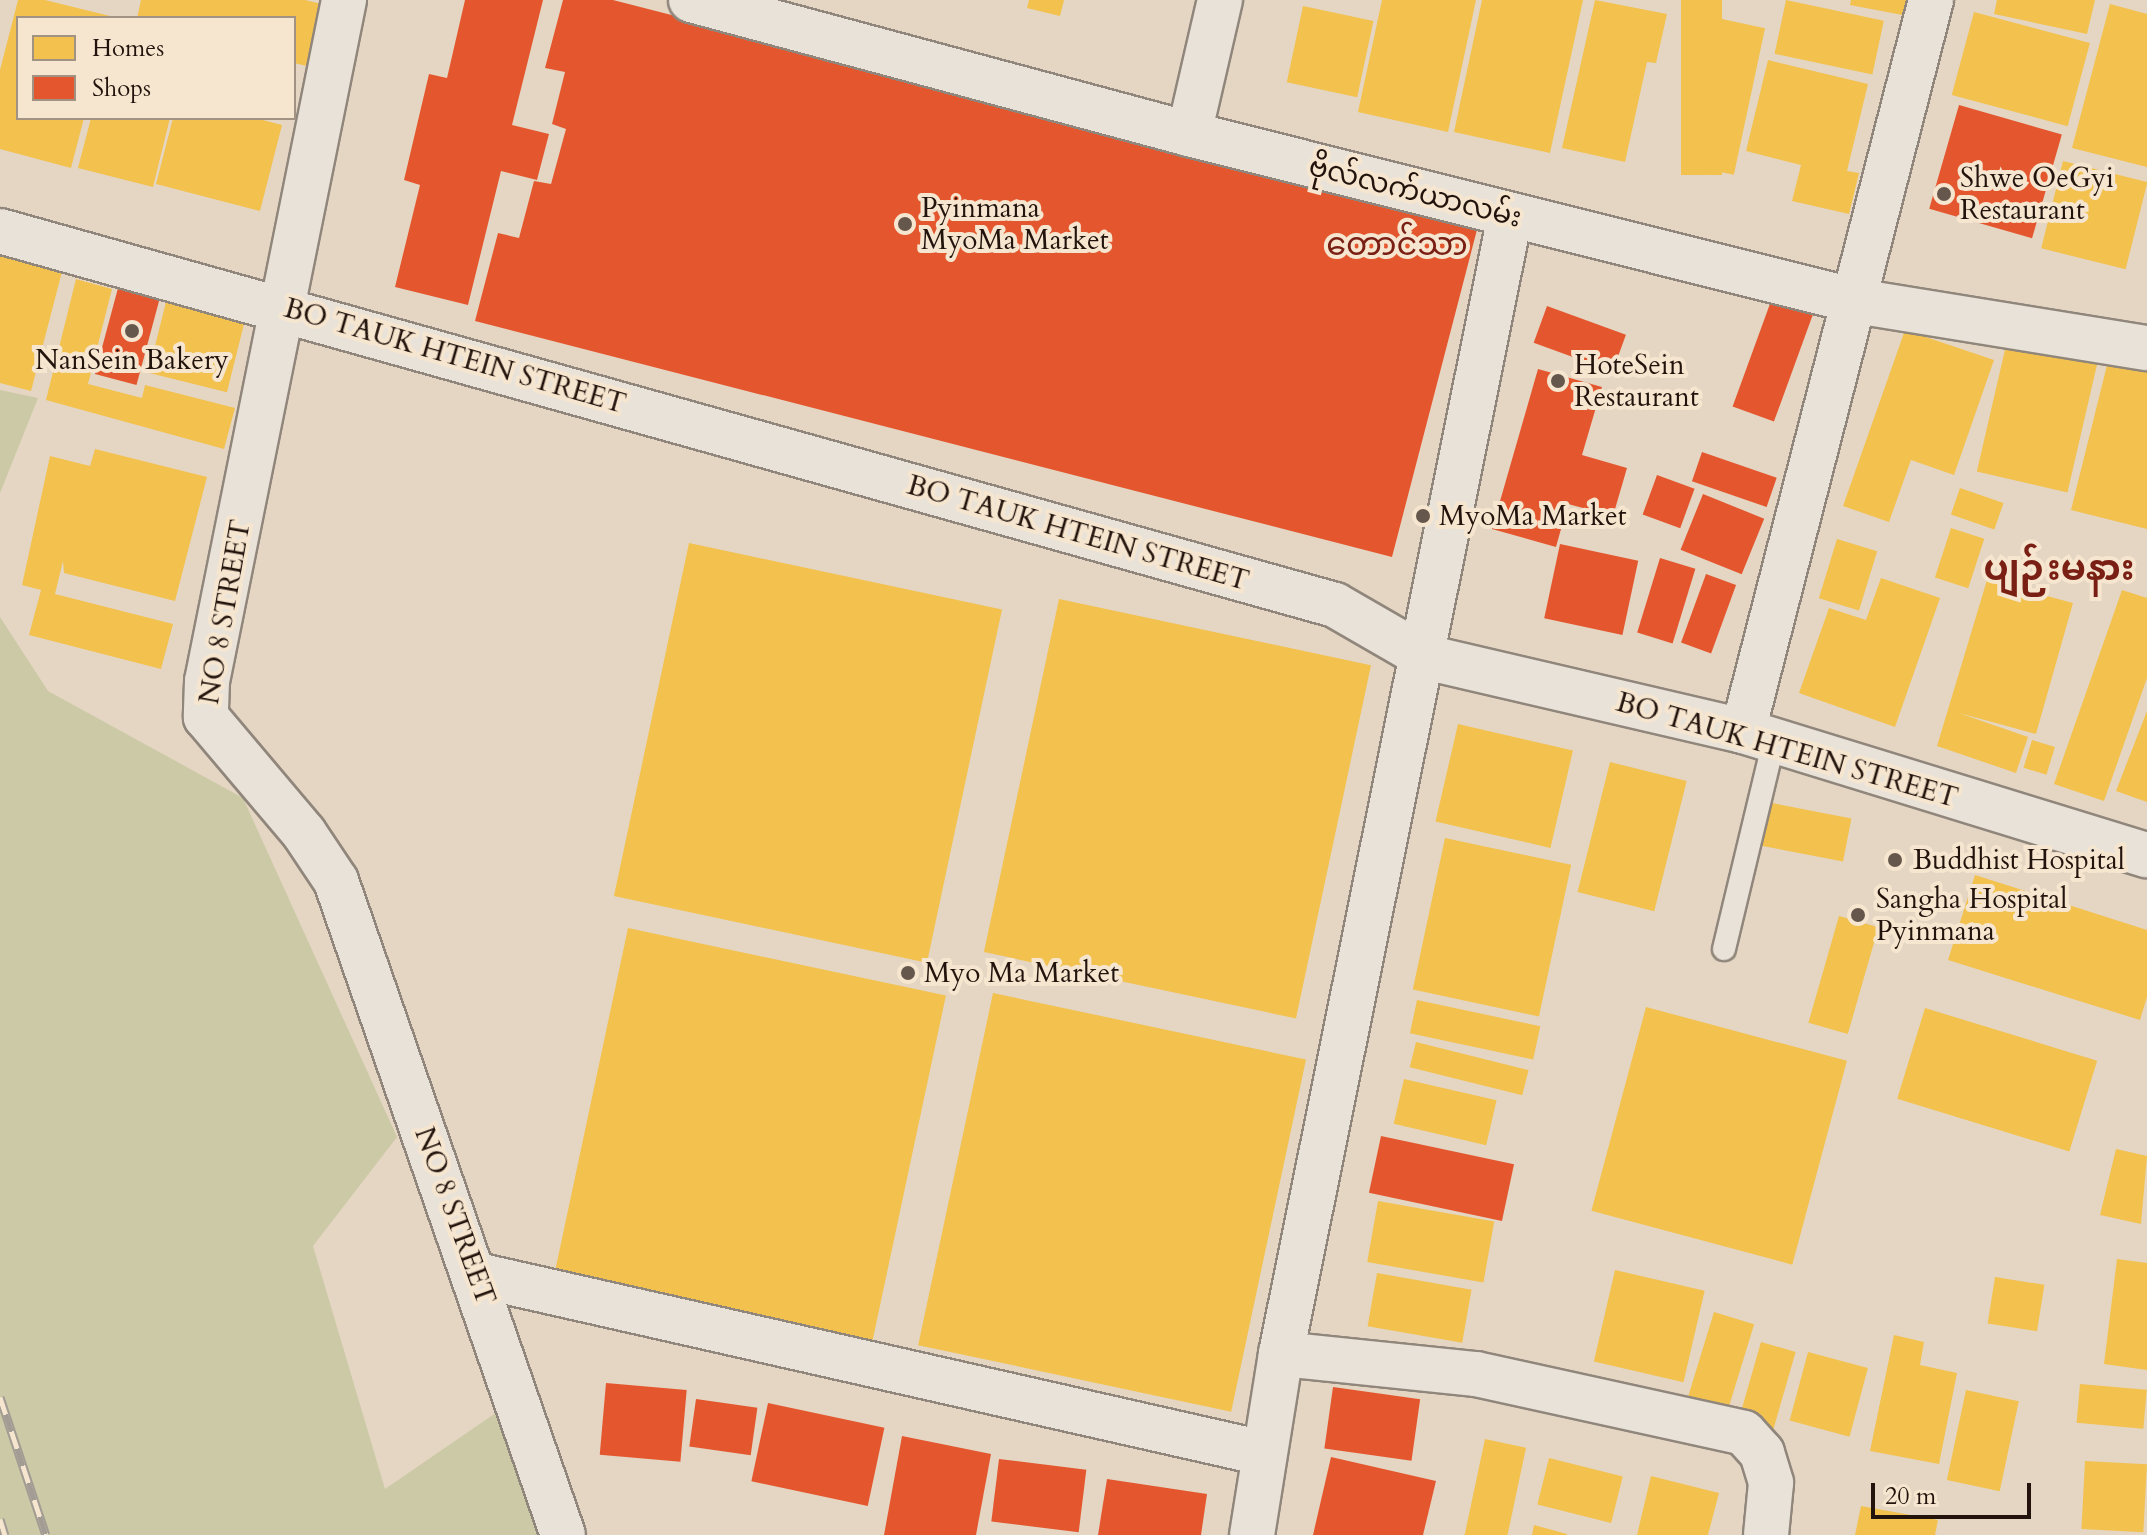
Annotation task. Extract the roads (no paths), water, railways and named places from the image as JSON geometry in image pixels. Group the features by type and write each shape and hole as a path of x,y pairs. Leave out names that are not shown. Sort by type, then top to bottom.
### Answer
{"street":[{"name":"NO 8 STREET","path":"344,0 285,308 207,681 206,717 304,833 336,881 477,1275 563,1535"},
{"name":"ဗိုလ်လက်ယာလမ်း","path":"691,0 761,10 1189,134 1856,301 2147,348"},
{"path":"1189,134 1220,0"},
{"path":"1758,736 1856,301 1931,0"},
{"path":"1252,1535 1281,1354 1395,775 1425,657 1510,216"},
{"name":"BO TAUK HTEIN STREET","path":"0,231 285,308 1335,605 1425,657 1758,736 2147,855"},
{"path":"477,1275 1263,1453"},
{"path":"1281,1354 1476,1374 1744,1433 1762,1453 1771,1483 1766,1535"}],"lane":[{"path":"1724,949 1758,736"}],"railway":[{"path":"0,1397 46,1535"},
{"path":"0,1519 5,1535"}],"place":[{"name":"Shwe OeGyi Restaurant","path":"1944,194"},
{"name":"Pyinmana MyoMa Market","path":"905,224"},
{"name":"NanSein Bakery","path":"132,331"},
{"name":"HoteSein Restaurant","path":"1558,381"},
{"name":"MyoMa Market","path":"1423,516"},
{"name":"Buddhist Hospital","path":"1895,860"},
{"name":"Sangha Hospital Pyinmana","path":"1858,915"},
{"name":"Myo Ma Market","path":"908,973"}],"district":[{"name":"တောင်သာ","path":"1397,245"},
{"name":"ပျဉ်းမနား","path":"2059,569"}]}
